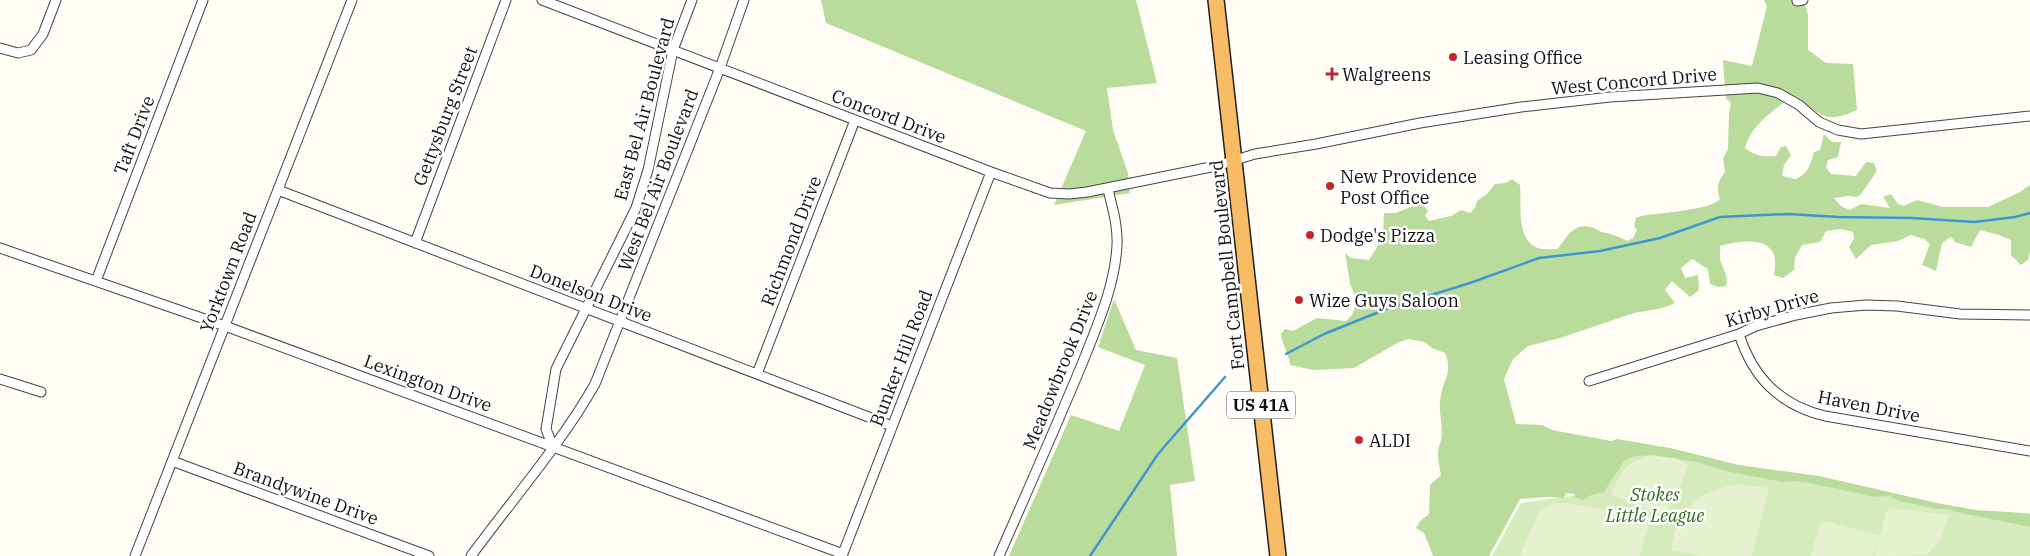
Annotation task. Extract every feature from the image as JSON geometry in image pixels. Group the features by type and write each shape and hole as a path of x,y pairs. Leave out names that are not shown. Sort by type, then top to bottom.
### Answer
{"highway":[{"name":"Fort Campbell Boulevard","path":"1216,0 1278,556"}],"street":[{"path":"0,48 18,53 31,50 43,34 56,0"},
{"name":"Taft Drive","path":"96,281 203,0"},
{"name":"Yorktown Road","path":"135,556 352,0"},
{"name":"Gettysburg Street","path":"415,243 506,0"},
{"name":"Concord Drive","path":"542,0 991,172 1050,192 1069,194 1108,189 1216,166 1234,160"},
{"name":"East Bel Air Boulevard","path":"553,447 546,429 554,378 560,359 636,208 648,170 673,50 692,0"},
{"name":"West Bel Air Boulevard","path":"471,556 579,413 595,384 720,68 744,0"},
{"path":"1797,1 1803,0"},
{"name":"West Concord Drive","path":"1234,160 1255,154 1437,120 1546,104 1655,93 1758,88 1778,93 1799,105 1819,122 1838,130 1862,134 2030,116"},
{"name":"Richmond Drive","path":"757,374 855,120"},
{"name":"Bunker Hill Road","path":"842,555 991,172"},
{"name":"Meadowbrook Drive","path":"999,556 1063,411 1105,303 1113,274 1117,244 1116,221 1108,189"},
{"name":"Donelson Drive","path":"278,190 892,426"},
{"name":"Lexington Drive","path":"0,248 225,326 842,555"},
{"name":"Kirby Drive","path":"1589,381 1739,334 1756,326 1831,308 1866,305 1897,306 1960,314 2030,316"},
{"name":"Haven Drive","path":"1739,334 1746,354 1760,378 1783,398 1804,410 1823,416 2030,451"},
{"path":"0,379 41,392"},
{"name":"Brandywine Drive","path":"172,461 429,556"}],"green space":[{"path":"821,0 1136,0 1157,83 1107,88 1113,130 1128,173 1130,193 1054,205 1086,131 826,23"},
{"path":"1764,0 1804,0 1808,15 1808,50 1826,63 1853,64 1857,110 1845,115 1829,117 1822,115 1792,95 1764,118 1748,139 1745,148 1763,156 1776,156 1781,147 1786,146 1791,155 1784,165 1782,176 1796,179 1806,171 1814,152 1820,150 1824,134 1832,142 1841,142 1838,157 1828,160 1826,167 1831,174 1856,176 1866,162 1874,163 1877,171 1861,194 1856,197 1834,198 1841,206 1850,210 1861,204 1890,208 1883,197 1891,194 1898,204 1904,206 1917,200 1943,207 1988,207 2020,192 2030,185 2030,252 2028,260 2021,265 2011,255 2011,240 1980,230 1971,247 1955,242 1951,237 1942,243 1936,271 1922,265 1930,244 1924,239 1911,235 1898,241 1871,245 1856,259 1849,247 1854,239 1853,232 1841,229 1826,231 1820,242 1802,245 1795,257 1794,270 1783,278 1774,275 1774,255 1765,245 1758,242 1742,242 1720,246 1720,260 1726,275 1727,286 1718,287 1710,284 1708,269 1692,259 1681,268 1685,278 1698,275 1699,290 1690,297 1672,281 1665,290 1675,303 1663,308 1634,313 1560,338 1528,346 1513,359 1504,379 1516,424 1542,425 1552,430 1611,441 1617,439 1670,448 1739,465 1819,476 1976,510 2030,514 2030,527 1950,509 1936,509 1899,501 1889,496 1876,497 1809,483 1782,482 1725,471 1697,462 1653,455 1634,456 1624,461 1604,492 1591,495 1584,500 1576,498 1574,494 1567,493 1563,498 1520,499 1489,556 1433,556 1424,533 1416,528 1420,521 1429,514 1430,485 1441,475 1438,449 1442,438 1440,402 1448,372 1445,353 1432,348 1424,342 1409,339 1399,342 1354,368 1313,370 1290,365 1281,334 1285,329 1293,331 1317,318 1346,321 1352,315 1357,301 1350,283 1345,253 1351,258 1369,260 1383,237 1384,213 1396,213 1421,203 1428,211 1425,216 1429,221 1451,216 1461,210 1470,213 1475,208 1477,201 1487,194 1495,184 1506,183 1512,179 1520,185 1521,220 1526,237 1538,248 1558,249 1571,232 1580,227 1591,227 1627,241 1633,238 1637,230 1634,226 1636,218 1715,203 1720,199 1718,185 1725,172 1723,159 1728,149 1731,102 1726,99 1723,60 1752,66 1767,6"},
{"path":"1114,299 1136,350 1177,358 1195,481 1170,485 1177,556 1009,556 1071,415 1119,431 1145,365 1098,347"},
{"name":"Stokes Little League","path":"1624,447 2030,521 2030,556 1492,556 1521,503 1602,492"},
{"path":"1647,456 1675,458 1689,465 1666,517 1611,494 1624,470 1633,462"},
{"path":"1737,484 1769,488 1752,556 1699,556 1671,550 1678,524 1691,505 1710,492"},
{"path":"1555,503 1565,503 1634,515 1650,520 1640,556 1520,556 1539,511"},
{"path":"1892,508 1949,515 1942,537 1927,555 1875,556 1878,543 1872,556 1811,556 1820,524 1826,521 1880,536 1886,512"}],"waterway":[{"path":"1286,354 1324,334 1389,308 1470,283 1539,258 1600,251 1660,238 1720,217 1788,214 1974,222 2015,217 2030,213"},
{"path":"1090,556 1158,454 1225,377"}],"place":[{"name":"Leasing Office","path":"1453,57"},
{"name":"Walgreens","path":"1332,74"},
{"name":"New Providence Post Office","path":"1330,186"},
{"name":"Dodge's Pizza","path":"1310,235"},
{"name":"Wize Guys Saloon","path":"1299,300"},
{"name":"ALDI","path":"1359,440"}]}
